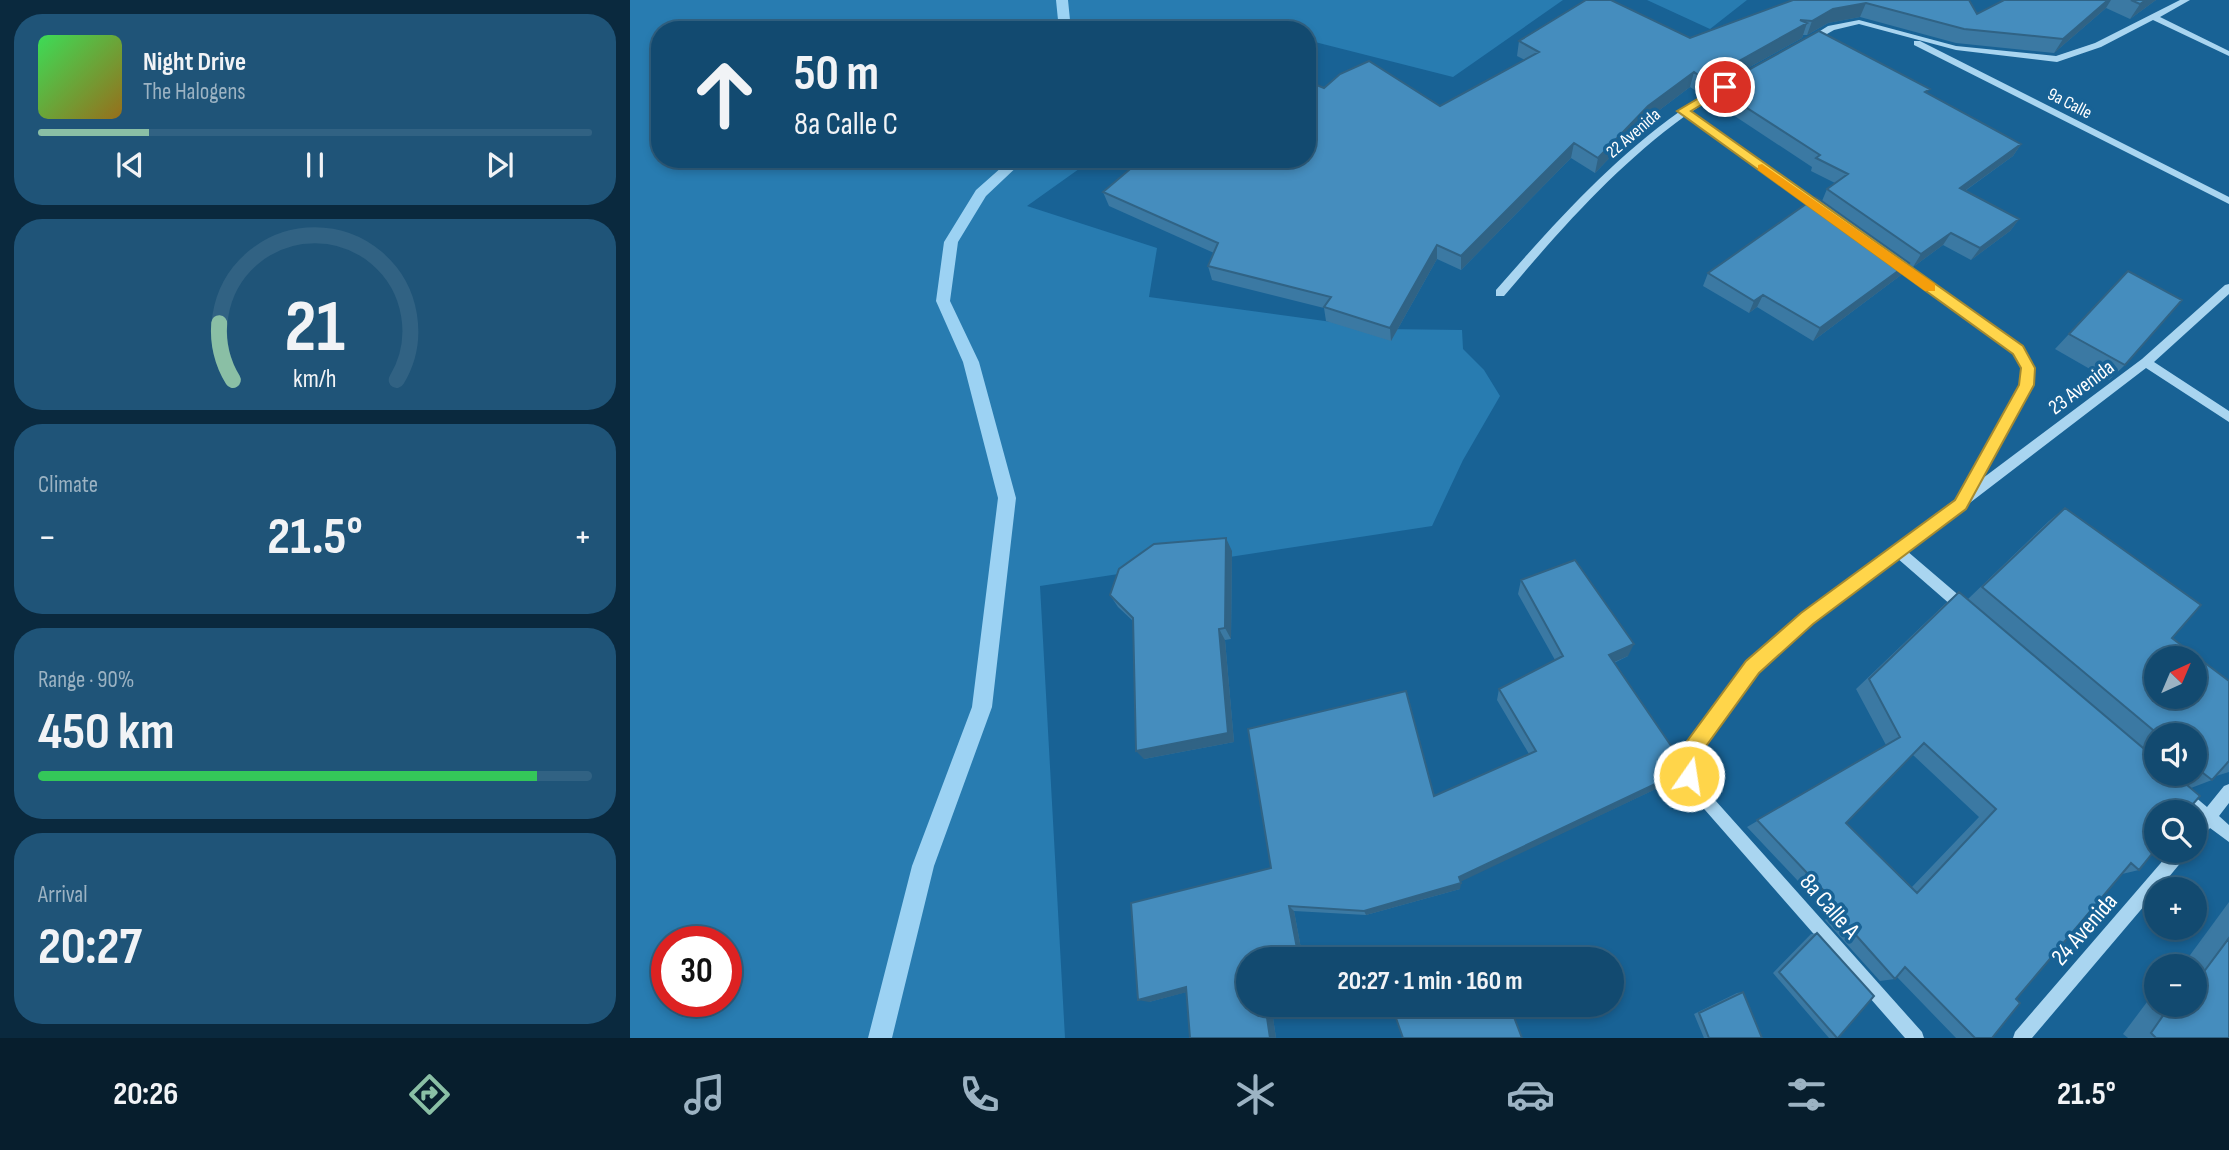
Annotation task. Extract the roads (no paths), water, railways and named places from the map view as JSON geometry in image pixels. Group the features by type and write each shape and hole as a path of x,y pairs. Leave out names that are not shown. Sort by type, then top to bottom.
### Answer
{"street":[{"path":"1797,47 1832,28 1859,22 1956,48 2057,59 2098,45 2186,0"},
{"path":"2152,16 2229,54"},
{"name":"9a Calle","path":"1898,34 2229,201"},
{"name":"22 Avenida","path":"1500,293 1575,205 1683,111 1740,79"},
{"path":"1683,111 1828,215"},
{"path":"1884,254 2018,350 2028,368 2027,385 1961,504"},
{"name":"23 Avenida","path":"1710,804 1689,776 1685,764 1689,754 1753,667 1807,619 1899,552 2146,362 2229,288"},
{"path":"2146,362 2229,417"},
{"path":"1899,552 1971,614"},
{"path":"2172,786 2229,835"},
{"path":"2207,821 2229,791"},
{"name":"8a Calle A","path":"1710,804 1916,1038"},
{"name":"24 Avenida","path":"2021,1038 2171,863"}],"waterway":[{"path":"1062,0 1064,21"},
{"path":"880,1038 923,866 982,707 1007,498 971,362 943,301 951,242 981,193 1009,168"}]}
